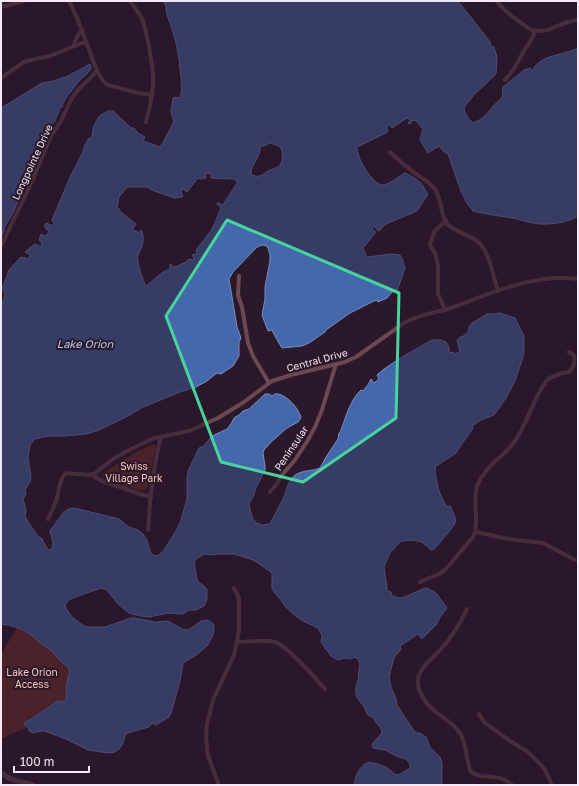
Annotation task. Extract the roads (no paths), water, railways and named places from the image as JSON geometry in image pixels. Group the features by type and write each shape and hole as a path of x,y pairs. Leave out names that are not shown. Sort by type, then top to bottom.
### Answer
{"street":[{"path":"1,7 24,1"},
{"path":"69,1 83,30 97,71 103,81 108,85 152,95"},
{"path":"130,1 142,19 153,82 151,102 146,122"},
{"path":"498,1 504,9 531,30 535,31 547,30 578,20"},
{"path":"74,46 77,35 83,30"},
{"path":"505,80 510,75 524,50 534,37 535,31"},
{"path":"1,78 24,62 50,56 82,43 87,43"},
{"name":"Longpointe Drive","path":"1,246 30,186 51,136 61,121 77,90 97,71"},
{"path":"390,152 402,163 427,181 435,190 447,223 454,229 477,241 486,250 498,291"},
{"path":"445,309 438,294 438,265 435,253 430,245 434,232 446,220"},
{"path":"239,276 238,295 242,307 248,343 253,356 269,383"},
{"name":"Central Drive","path":"91,474 94,474 113,459 127,451 154,438 190,431 218,418 244,402 269,383 291,375 346,362 356,357 413,318 528,282 546,278 563,277 578,279"},
{"path":"420,582 445,570 473,537 476,532 475,498 477,486 481,478 489,467 513,444 528,419 536,397 547,379 569,372 573,368 574,357 573,354 569,352"},
{"name":"Peninsular","path":"270,492 295,460 315,427 322,410 336,364"},
{"path":"148,530 150,497 161,437"},
{"path":"48,519 53,510 62,476 66,473 81,475 91,474 100,480 150,497"},
{"path":"476,532 508,539 543,544 578,561"},
{"path":"219,785 208,756 206,736 207,724 213,700 234,654 237,642 239,630 239,598 234,588"},
{"path":"467,609 448,641 425,665 418,682 420,692 426,703 439,716 455,727 463,738 468,766 471,772 479,776 501,778 508,781 512,785"},
{"path":"237,642 276,642 291,653 325,689"},
{"path":"478,714 484,722 528,752 544,768 552,785"},
{"path":"1,773 11,779 33,785"}],"water":[{"name":"Lake Orion","path":"163,1 458,1 491,43 491,46 494,47 497,57 496,74 464,107 466,114 472,123 482,119 502,98 503,87 524,70 530,68 533,71 540,62 552,56 578,48 578,216 562,222 538,224 515,218 473,211 468,205 461,191 448,154 439,146 428,153 420,140 422,129 415,120 410,124 408,123 410,121 409,119 407,118 392,128 389,124 387,127 388,131 386,133 357,147 362,163 374,180 379,184 388,184 405,173 420,182 428,194 417,211 386,224 379,231 373,226 372,229 376,232 363,248 367,257 391,254 400,255 405,268 397,291 392,292 387,298 378,302 377,300 374,301 350,313 309,343 302,346 282,348 272,330 268,331 262,315 270,255 267,246 259,246 233,272 229,279 237,327 241,338 239,342 239,356 233,366 221,374 217,373 196,387 141,408 97,431 86,434 47,436 35,439 30,445 28,458 31,477 23,499 26,509 25,517 37,535 42,539 48,550 52,549 53,543 50,531 64,512 68,509 74,508 119,519 129,527 138,530 143,534 152,554 155,556 159,555 176,531 181,520 187,499 188,471 199,448 204,446 212,436 227,429 234,418 243,411 249,409 265,394 272,396 277,394 285,397 296,407 301,418 298,422 287,428 264,450 265,470 249,503 253,519 256,523 263,525 271,522 292,477 302,472 320,468 338,439 348,410 354,399 361,390 363,391 371,379 374,383 379,379 377,375 384,369 432,340 441,340 446,342 450,353 453,352 456,354 460,351 457,340 468,332 472,323 487,314 500,313 515,318 524,336 524,350 515,381 506,398 494,415 481,420 472,426 473,428 455,454 435,468 439,491 445,504 451,507 455,517 455,523 433,550 422,542 412,540 401,541 390,553 384,567 387,591 391,592 392,596 399,598 405,597 425,588 436,593 447,608 436,625 423,638 421,638 418,634 400,646 401,649 394,658 389,677 397,705 414,731 426,737 430,748 440,757 442,763 442,785 354,785 356,776 360,769 367,763 382,765 397,775 410,768 410,764 406,759 385,750 373,748 372,746 382,731 373,717 367,714 356,695 360,663 355,657 338,660 331,656 321,642 322,635 318,628 303,621 293,614 274,592 272,589 272,573 253,560 232,554 204,554 194,562 197,580 207,589 207,599 204,606 196,610 189,610 183,614 168,613 149,617 141,616 129,613 118,604 107,590 101,588 70,599 65,606 73,618 84,626 88,627 105,627 131,618 154,622 168,621 186,630 190,629 201,621 207,620 214,625 213,635 207,646 195,656 183,663 180,681 169,717 156,725 152,723 149,727 127,733 120,748 115,752 108,753 88,750 66,739 44,731 33,733 28,730 29,729 24,724 57,701 62,702 66,699 67,681 70,672 68,667 59,660 51,650 30,634 21,629 1,624 1,303 4,299 5,293 2,289 9,270 21,257 29,259 30,255 25,252 35,244 41,246 42,243 39,240 41,234 45,236 49,231 45,228 45,224 47,223 52,226 54,223 52,220 71,175 85,145 89,138 91,139 94,125 100,116 106,112 113,111 131,128 134,128 138,133 145,137 143,141 160,147 161,146 174,122 171,112 173,98 180,98 182,89 179,56 165,3","holes":["270,143 279,146 282,150 282,160 280,165 260,176 251,174 251,170 259,154 260,147","206,173 211,174 211,178 234,179 237,183 223,205 217,203 221,208 216,220 210,232 196,250 197,254 192,255 194,258 193,260 189,259 175,267 170,264 170,269 163,272 146,286 138,262 138,255 143,241 142,231 141,230 138,233 137,231 132,230 136,224 117,207 119,197 126,188 130,187 147,187 175,198 182,197 182,189 187,192 198,178 206,178"]},
{"path":"90,64 91,68 87,74 81,79 64,101 55,121 48,129 46,129 34,163 30,168 31,169 15,209 4,228 1,238 1,108 42,83 68,76"}],"park label":[{"name":"Swiss Village Park","path":"134,472"},
{"name":"Lake Orion Access","path":"32,678"}]}
